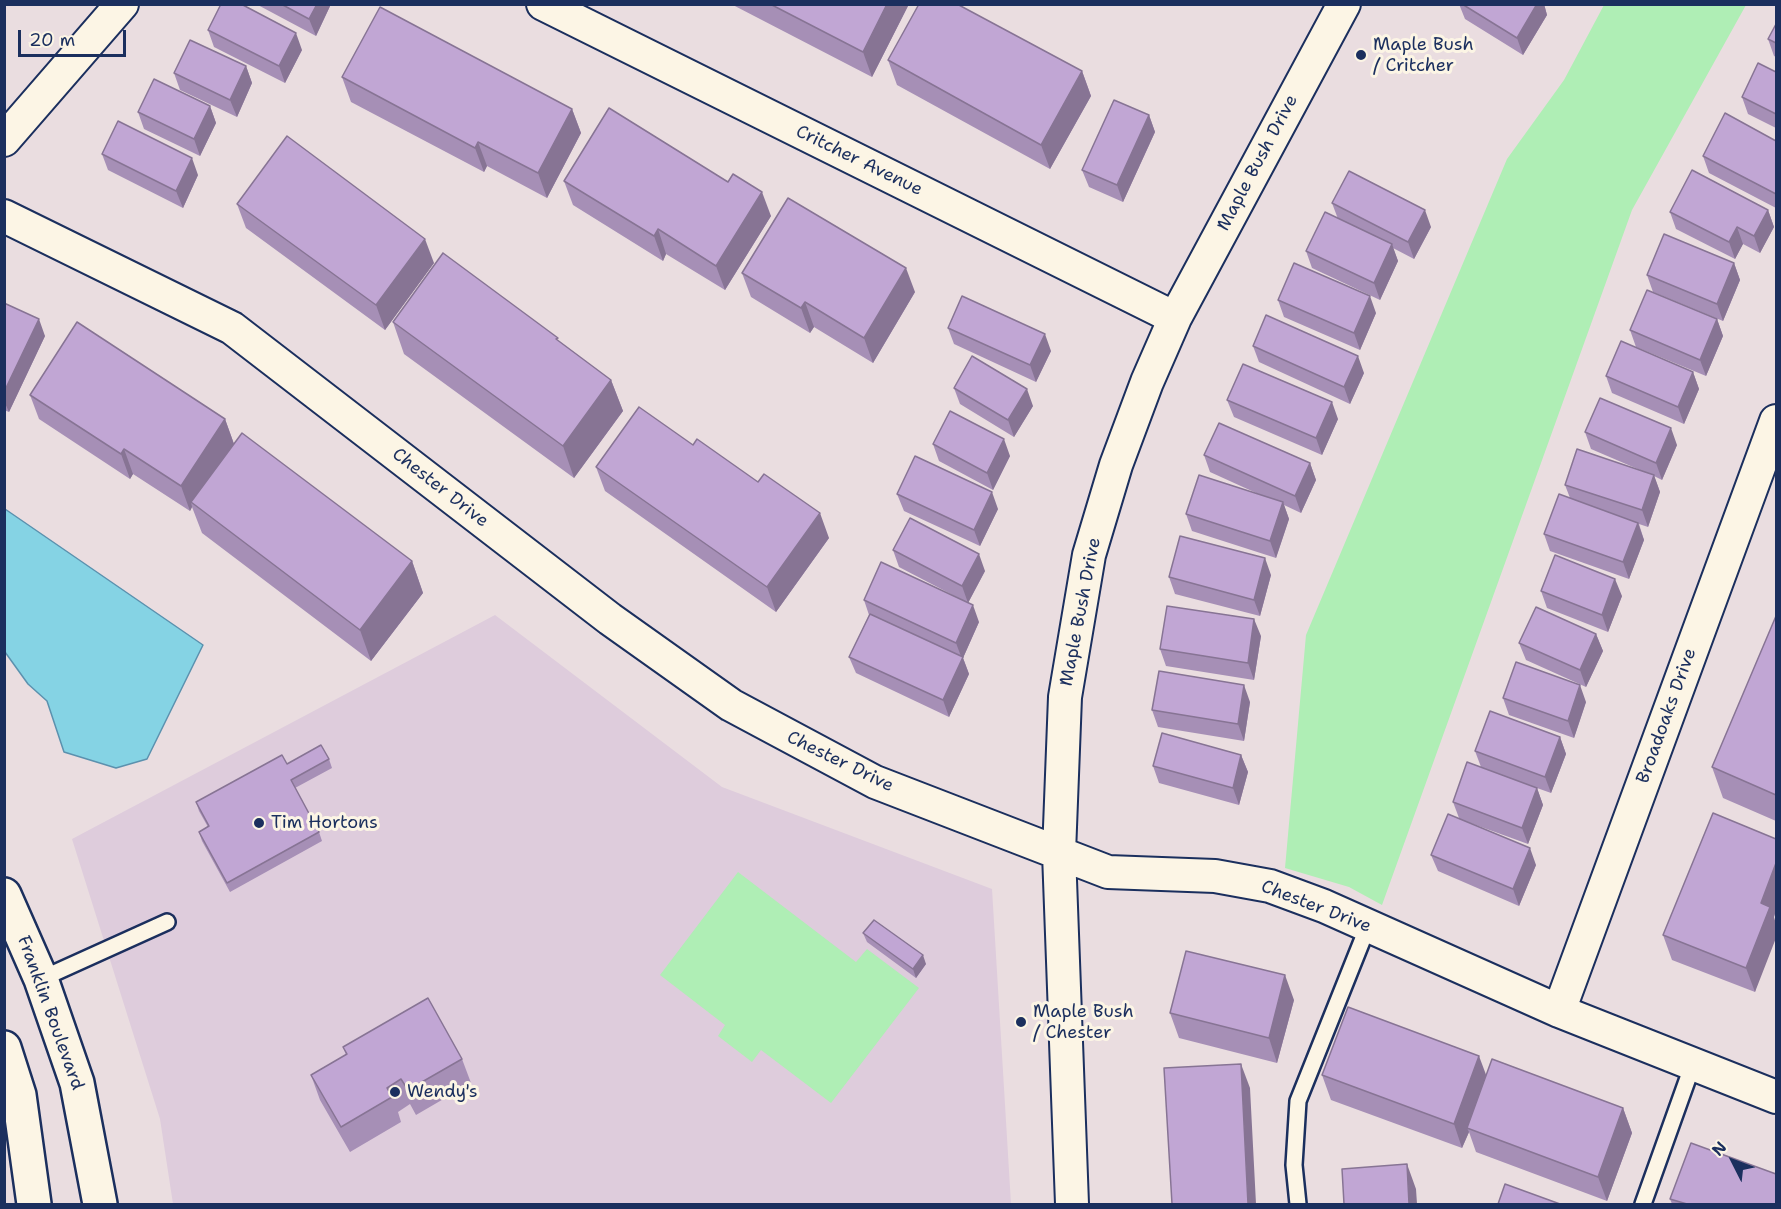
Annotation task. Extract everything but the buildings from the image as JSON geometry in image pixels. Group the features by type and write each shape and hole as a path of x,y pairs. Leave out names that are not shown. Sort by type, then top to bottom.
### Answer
{"main road":[{"name":"Franklin Boulevard","path":"4,895 41,979 77,1083 100,1204"},
{"path":"4,1048 19,1095 34,1204"}],"street":[{"path":"4,140 122,4"},
{"name":"Critcher Avenue","path":"543,4 1175,318"},
{"name":"Maple Bush Drive","path":"1072,1204 1059,853 1065,697 1089,555 1120,455 1147,382 1175,318 1344,4"},
{"name":"Chester Drive","path":"4,216 232,328 610,620 731,705 875,782 1108,872 1215,876 1270,886 1368,926 1559,1011 1776,1097"},
{"name":"Broadoaks Drive","path":"1559,1011 1776,421"}],"lane":[{"path":"41,979 167,922"},
{"path":"1298,1204 1294,1165 1298,1101 1368,926"},
{"path":"1643,1204 1693,1064"}],"shaded area":[{"path":"495,615 722,787 992,889 1011,1204 173,1204 160,1119 72,839"}],"green space":[{"path":"1604,5 1746,5 1632,210 1382,905 1349,887 1285,868 1306,635 1507,159 1564,80"},
{"path":"738,872 856,962 867,949 919,988 831,1103 761,1050 752,1062 718,1036 725,1025 660,975"}],"water":[{"path":"5,509 203,645 147,759 116,768 64,752 47,701 28,684 5,652"}],"place":[{"name":"Maple Bush / Critcher","path":"1361,55"},
{"name":"Tim Hortons","path":"259,823"},
{"name":"Maple Bush / Chester","path":"1021,1022"},
{"name":"Wendy's","path":"395,1092"}]}
